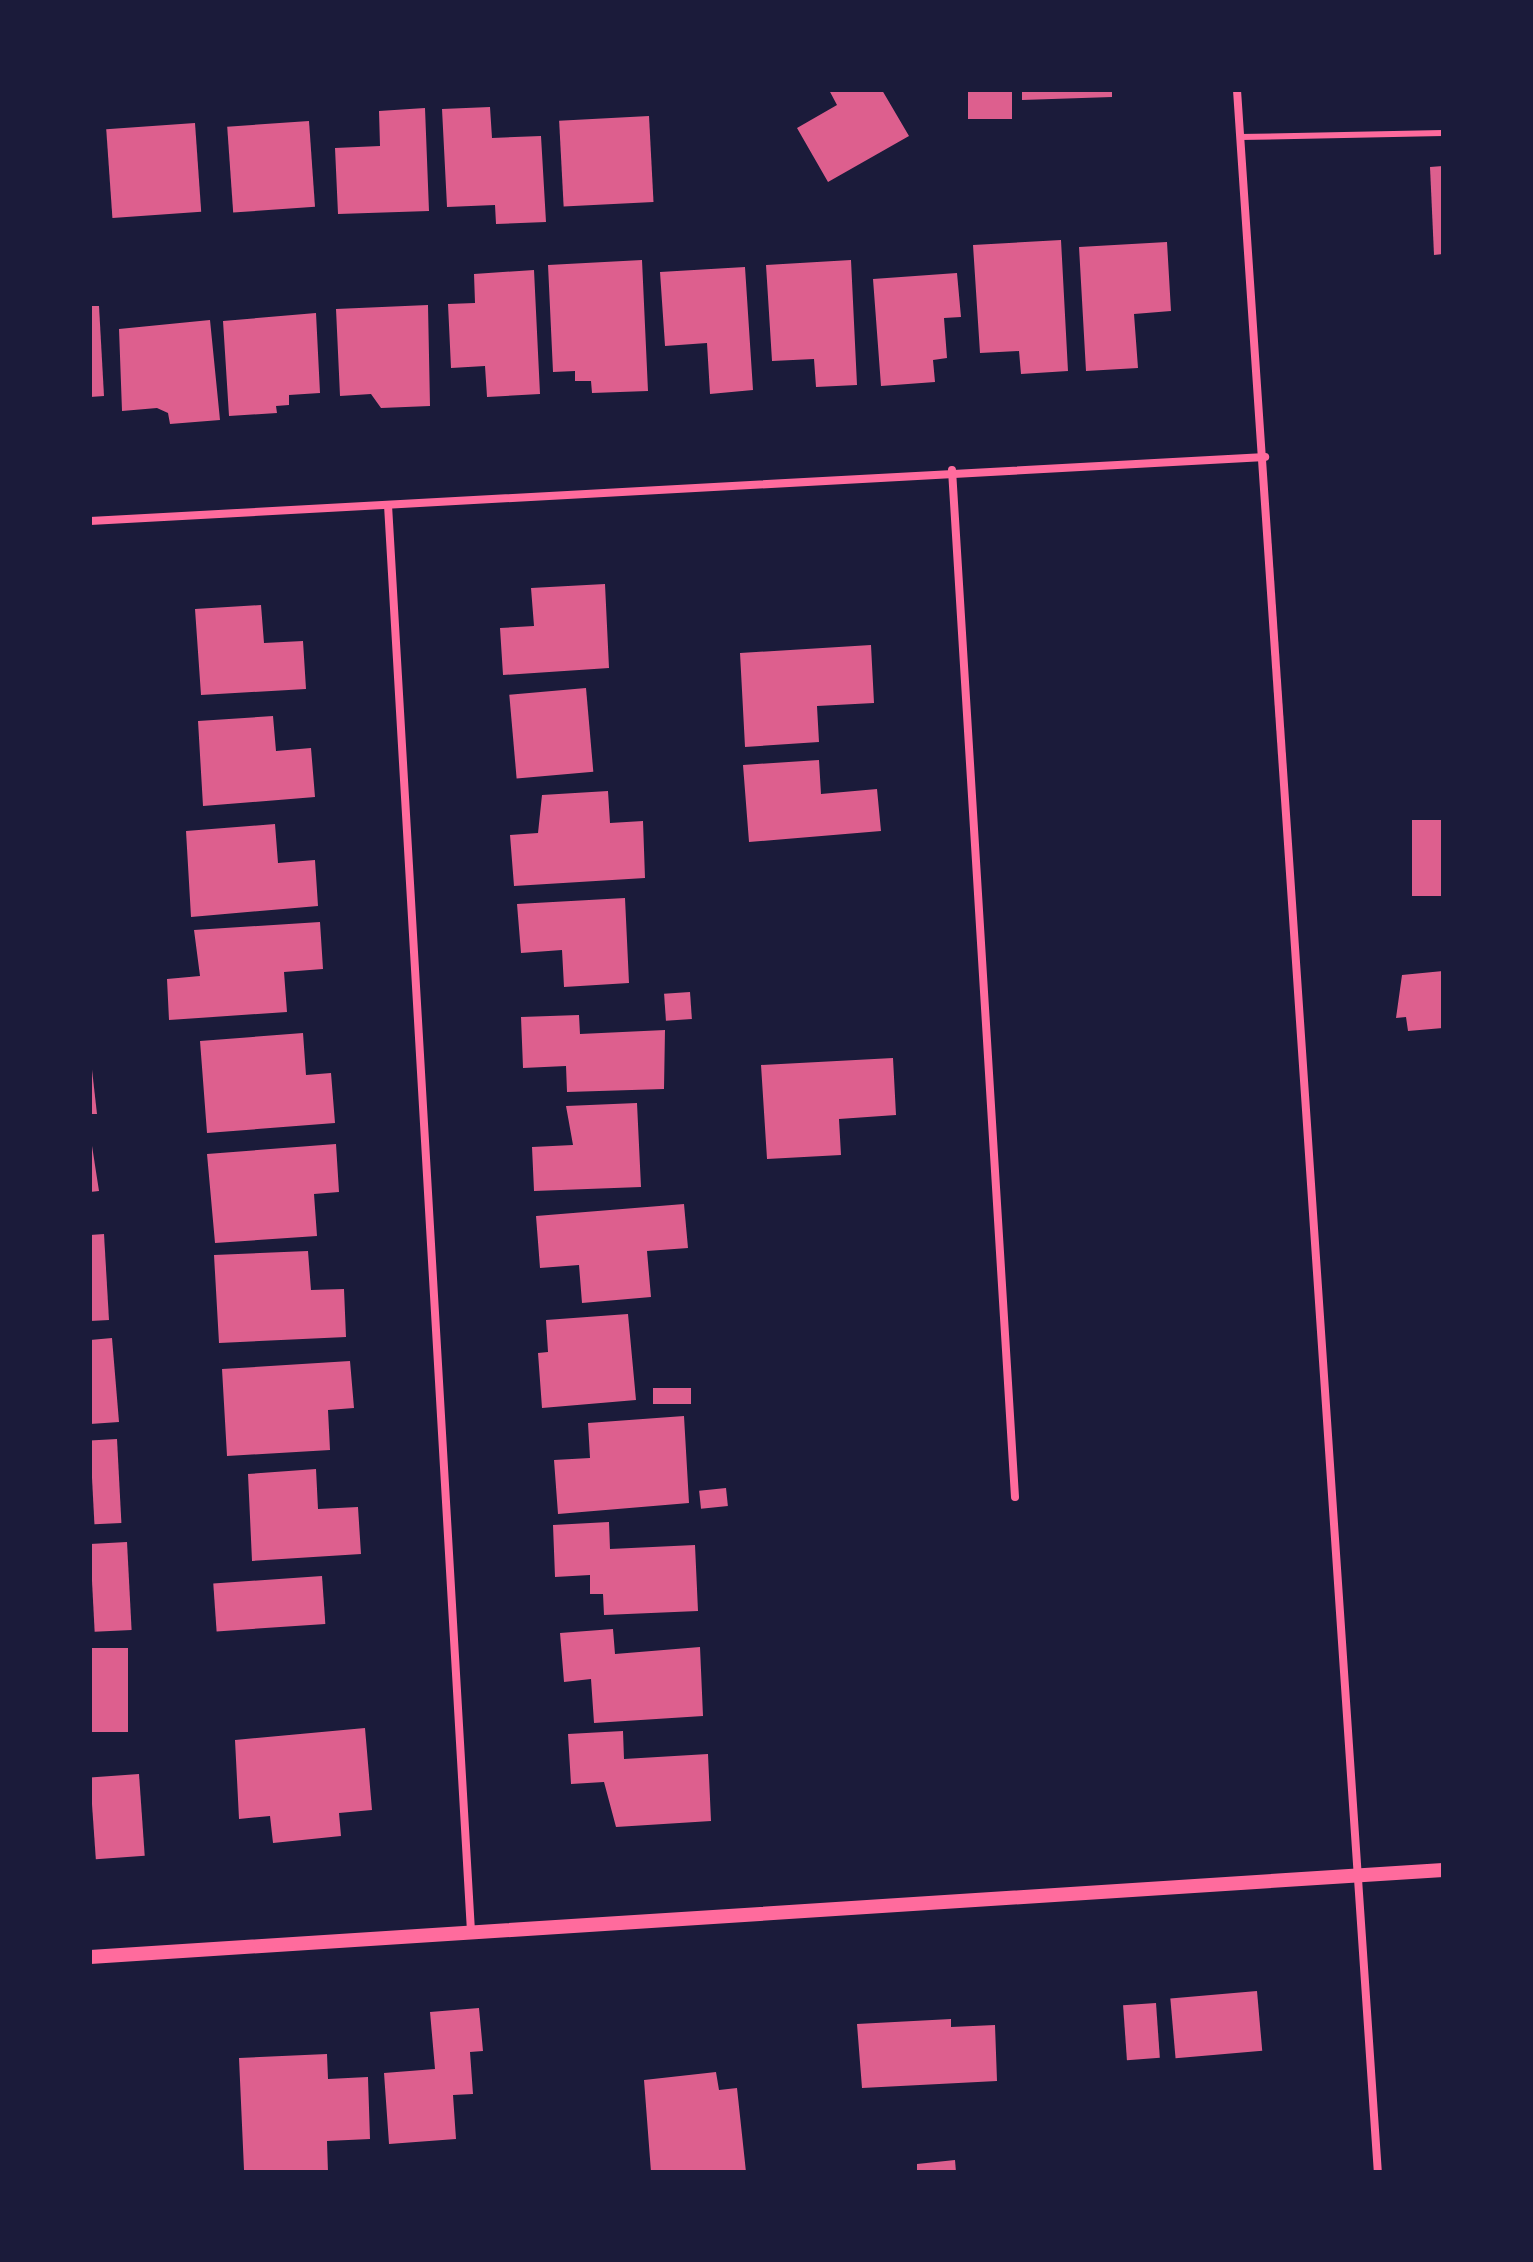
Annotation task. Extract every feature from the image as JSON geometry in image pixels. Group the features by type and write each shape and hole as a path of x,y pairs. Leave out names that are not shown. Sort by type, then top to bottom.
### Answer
{"street":[{"path":"1237,90 1265,457 1378,2172"},
{"path":"90,521 952,470 1265,457"},
{"path":"952,470 1015,1497"},
{"path":"388,505 471,1932"},
{"path":"90,1957 1443,1870"}],"lane":[{"path":"1240,137 1443,133"}],"building":[{"path":"829,90 882,90 909,136 828,182 797,128 837,105"},
{"path":"968,90 1012,90 1012,119 968,119"},
{"path":"1022,90 1112,90 1112,97 1022,100"},
{"path":"490,107 492,138 541,136 546,222 496,224 495,205 447,207 442,109"},
{"path":"425,108 429,211 338,214 335,148 380,146 379,111"},
{"path":"649,116 654,202 564,207 559,121"},
{"path":"309,121 315,207 233,213 227,127"},
{"path":"195,123 201,212 112,218 106,129"},
{"path":"1443,166 1443,254 1434,255 1430,167"},
{"path":"1061,240 1068,371 1021,374 1019,351 980,353 973,245"},
{"path":"1167,242 1171,311 1134,314 1138,368 1086,371 1079,247"},
{"path":"642,260 648,391 592,393 591,381 575,381 575,371 553,372 548,265"},
{"path":"851,260 857,385 816,387 814,359 772,361 766,265"},
{"path":"745,267 753,390 710,394 707,343 665,346 660,272"},
{"path":"534,270 540,394 487,397 485,366 451,368 448,304 475,303 474,274"},
{"path":"957,273 961,317 944,318 947,358 933,360 935,382 881,386 873,279"},
{"path":"428,305 430,406 381,408 371,394 340,396 336,309"},
{"path":"90,306 99,306 104,396 90,397"},
{"path":"316,313 320,393 289,395 289,405 276,406 277,413 229,416 223,321"},
{"path":"210,320 220,420 170,424 168,413 157,408 122,411 119,329"},
{"path":"605,584 609,668 503,675 500,628 534,626 531,588"},
{"path":"261,605 264,643 303,641 306,689 201,695 195,609"},
{"path":"871,645 874,703 817,706 819,742 745,747 740,653"},
{"path":"586,688 593,772 517,778 509,695"},
{"path":"273,716 276,751 311,748 315,797 203,806 198,721"},
{"path":"819,760 821,794 877,789 881,831 749,842 743,765"},
{"path":"608,791 610,823 643,821 645,878 514,886 510,835 538,833 542,795"},
{"path":"1412,820 1443,820 1443,896 1412,896"},
{"path":"275,824 278,863 315,860 318,906 191,917 186,831"},
{"path":"625,898 629,983 564,987 562,950 521,953 517,904"},
{"path":"320,922 323,969 284,972 287,1012 169,1020 167,979 200,976 194,930"},
{"path":"1443,971 1443,1028 1408,1031 1406,1017 1396,1018 1402,975"},
{"path":"690,992 692,1019 666,1021 664,994"},
{"path":"579,1015 580,1034 665,1030 664,1089 567,1092 566,1066 523,1068 521,1017"},
{"path":"303,1033 306,1075 331,1073 335,1123 207,1133 200,1041"},
{"path":"90,1052 97,1114 90,1114"},
{"path":"893,1058 896,1115 839,1119 841,1155 767,1159 761,1065"},
{"path":"637,1103 641,1187 534,1191 532,1147 573,1145 566,1106"},
{"path":"90,1133 99,1191 90,1192"},
{"path":"336,1144 339,1192 314,1194 317,1236 215,1243 207,1154"},
{"path":"684,1204 688,1248 647,1251 651,1297 582,1303 579,1265 540,1268 536,1216"},
{"path":"104,1234 109,1320 90,1321 90,1235"},
{"path":"308,1251 311,1290 344,1289 346,1337 219,1343 214,1255"},
{"path":"628,1314 636,1400 542,1408 538,1353 548,1352 546,1320"},
{"path":"112,1338 119,1422 90,1424 90,1340"},
{"path":"350,1361 354,1408 328,1410 330,1450 227,1456 222,1369"},
{"path":"653,1388 691,1388 691,1404 653,1404"},
{"path":"684,1416 689,1503 558,1514 554,1460 590,1458 588,1423"},
{"path":"117,1439 121,1523 94,1524 90,1440"},
{"path":"316,1469 318,1509 358,1507 361,1554 252,1561 248,1474"},
{"path":"726,1488 728,1506 701,1509 699,1491"},
{"path":"609,1522 610,1549 695,1545 698,1611 604,1615 603,1594 590,1594 590,1575 555,1577 553,1525"},
{"path":"127,1542 132,1630 95,1632 90,1544"},
{"path":"322,1576 325,1624 217,1631 213,1584"},
{"path":"613,1629 615,1654 700,1647 703,1716 594,1723 591,1679 564,1682 560,1633"},
{"path":"90,1648 128,1648 128,1732 90,1732"},
{"path":"365,1728 372,1810 339,1813 341,1836 273,1843 270,1816 239,1819 235,1740"},
{"path":"623,1731 624,1759 708,1754 711,1821 616,1827 604,1782 571,1784 568,1734"},
{"path":"139,1774 145,1856 96,1859 90,1777"},
{"path":"1257,1991 1262,2051 1176,2058 1170,1999"},
{"path":"1156,2003 1160,2058 1127,2060 1123,2005"},
{"path":"479,2008 483,2051 470,2052 473,2094 453,2095 456,2139 389,2144 384,2073 435,2069 430,2012"},
{"path":"951,2019 951,2027 995,2025 997,2081 862,2088 857,2024"},
{"path":"327,2054 328,2079 368,2077 370,2139 327,2141 328,2172 244,2170 239,2058"},
{"path":"716,2072 719,2090 737,2088 746,2172 651,2172 644,2080"},
{"path":"955,2160 956,2172 917,2172 917,2164"}]}
